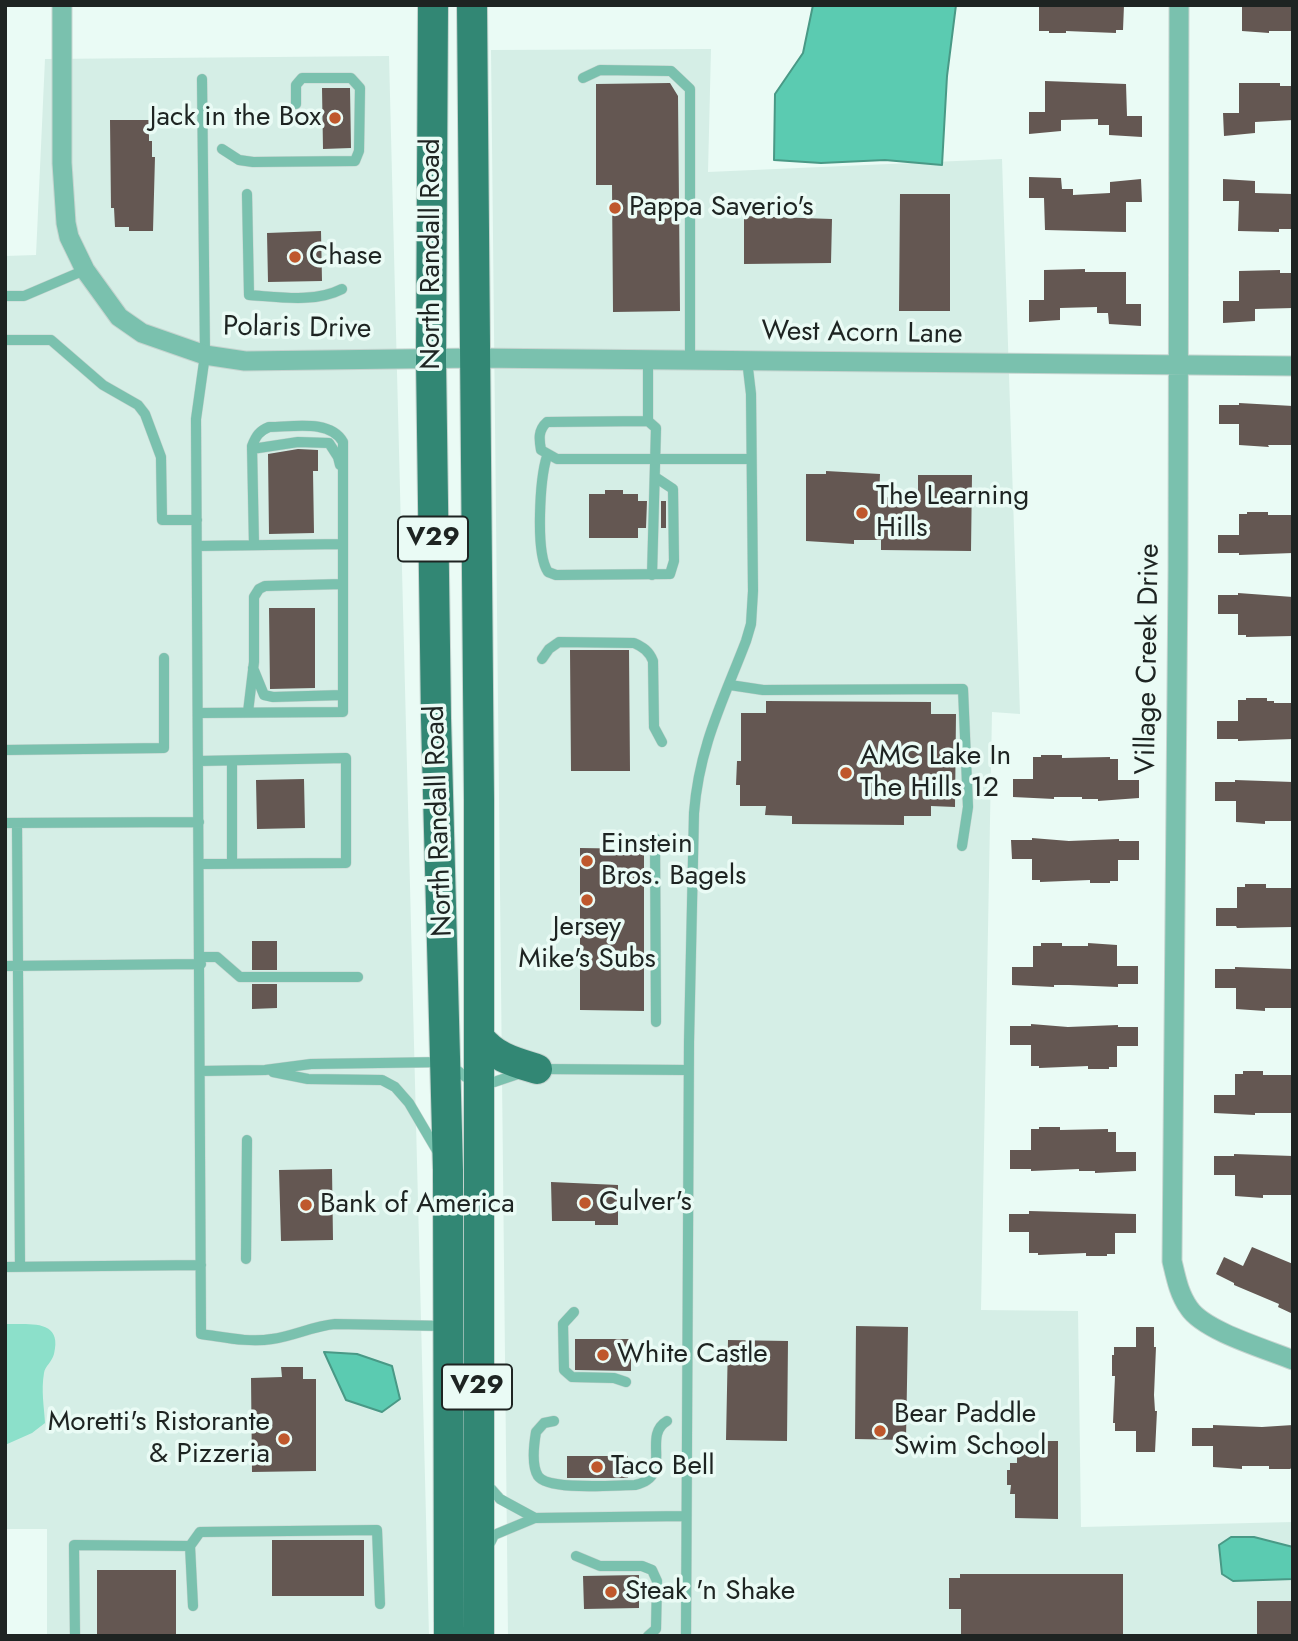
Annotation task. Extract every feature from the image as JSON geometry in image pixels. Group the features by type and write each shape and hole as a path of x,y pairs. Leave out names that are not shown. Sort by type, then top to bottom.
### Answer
{"main road":[{"name":"North Randall Road","path":"433,5 431,359 436,718 448,1170 449,1636"},
{"name":"North Randall Road","path":"472,5 479,1037 479,1636"},
{"path":"479,1037 488,1049 509,1061 537,1069"}],"street":[{"name":"Polaris Drive","path":"62,5 63,195 69,237 85,270 119,317 142,333 163,342 205,355 245,361 431,359"},
{"name":"Village Creek Drive","path":"1179,5 1175,1135 1172,1261 1178,1288 1190,1310 1210,1326 1293,1360"},
{"name":"West Acorn Lane","path":"431,359 1293,366"}],"lane":[{"path":"583,78 600,70 671,71 690,89 690,360"},
{"path":"222,149 239,160 253,162 355,161 359,152 360,88 351,78 302,78 296,85 296,104"},
{"path":"202,79 205,355 196,419 201,1334 261,1340 285,1337 317,1325 447,1326"},
{"path":"247,194 249,295 323,296 342,289"},
{"path":"5,296 24,296 85,270"},
{"path":"5,340 51,340 103,384 138,405 145,414 161,457 162,520 197,520"},
{"path":"686,1636 688,1070 694,813 696,779 716,715 730,685 751,624 751,394 747,360"},
{"path":"648,361 648,421"},
{"path":"652,575 656,460 656,428 648,421 547,422 542,427 539,436 541,450 547,456 557,459 656,460 751,459"},
{"path":"198,713 343,712 343,442 339,435 329,428 269,427 261,430 255,437 252,449 254,545"},
{"path":"252,449 298,442 329,443 338,457 343,483"},
{"path":"547,456 542,473 541,556 548,572 564,576 670,574 674,561 674,489 655,477"},
{"path":"197,545 343,544"},
{"path":"248,712 253,667 254,597 259,589 265,586 343,584"},
{"path":"542,659 549,649 559,642 634,643 641,646 653,661 654,727 662,742"},
{"path":"5,750 164,748 164,658"},
{"path":"253,667 264,695 343,695"},
{"path":"730,685 763,690 963,689 968,807 961,846"},
{"path":"199,761 346,758 346,863 199,864"},
{"path":"232,761 232,864"},
{"path":"5,823 199,822"},
{"path":"17,823 20,1267"},
{"path":"655,838 656,1023"},
{"path":"5,966 201,960 217,957 240,976 358,977"},
{"path":"200,1071 265,1070 312,1063 446,1062 479,1087 537,1069 688,1070"},
{"path":"265,1070 308,1079 382,1080 389,1083 409,1103 448,1170"},
{"path":"246,1259 247,1140"},
{"path":"5,1267 201,1265"},
{"path":"574,1312 564,1324 564,1370 572,1377 614,1378 626,1382"},
{"path":"554,1421 544,1423 536,1432 534,1464 540,1479 554,1485 635,1485 647,1481 656,1463 656,1431 667,1421"},
{"path":"478,1473 500,1499 535,1518"},
{"path":"479,1563 495,1535 535,1518 685,1516"},
{"path":"192,1606 190,1546 200,1532 377,1530 380,1604"},
{"path":"75,1636 74,1545 190,1546"},
{"path":"576,1556 600,1566 642,1566 652,1570 656,1581 657,1618 656,1629 648,1636"}],"shaded area":[{"path":"813,5 956,5 947,76 942,165 885,160 821,163 774,160 775,94 803,53"},
{"path":"711,49 708,172 1002,159 1020,714 992,712 981,1310 1078,1311 1081,1527 1293,1522 1293,1636 508,1636 491,50"},
{"path":"389,56 429,1636 47,1636 47,1529 5,1529 5,256 36,255 45,59"},
{"path":"5,1324 42,1326 49,1329 55,1342 54,1354 43,1380 45,1423 32,1433 5,1445"},
{"path":"324,1352 357,1354 392,1366 400,1399 382,1412 346,1400"},
{"path":"1231,1537 1254,1537 1293,1547 1293,1579 1233,1581 1222,1574 1219,1545"}],"building":[{"path":"1039,5 1124,5 1123,30 1116,30 1116,33 1039,31"},
{"path":"1242,5 1293,5 1293,31 1242,31"},
{"path":"1045,81 1126,84 1127,116 1142,116 1142,137 1109,135 1109,125 1098,125 1098,119 1061,120 1061,131 1029,134 1029,112 1045,112"},
{"path":"670,83 678,96 680,311 613,312 612,185 596,185 596,84"},
{"path":"1239,83 1280,83 1280,86 1293,86 1293,120 1255,122 1255,133 1224,136 1223,113 1239,113"},
{"path":"322,88 350,88 351,148 323,149"},
{"path":"110,120 149,120 149,141 152,141 152,157 155,157 153,231 129,231 129,227 115,227 114,208 111,208"},
{"path":"1029,177 1061,178 1062,189 1073,189 1073,195 1110,193 1110,182 1141,179 1142,202 1126,202 1126,232 1045,230 1044,198 1029,198"},
{"path":"1223,179 1255,181 1255,193 1293,194 1293,229 1279,229 1279,232 1238,231 1239,201 1223,201"},
{"path":"900,194 950,194 950,311 899,311"},
{"path":"744,216 832,219 831,263 744,264"},
{"name":"Chase","path":"321,231 322,281 268,282 267,233"},
{"path":"1085,269 1085,272 1126,272 1126,304 1141,304 1141,326 1109,324 1108,313 1097,313 1097,307 1060,308 1060,320 1029,322 1029,300 1044,300 1044,270"},
{"path":"1280,270 1280,273 1293,273 1293,308 1255,309 1255,321 1223,323 1223,301 1239,301 1239,271"},
{"path":"1239,403 1293,406 1293,445 1239,445 1239,424 1219,424 1219,405"},
{"path":"298,449 318,450 318,471 313,471 314,533 269,534 268,454"},
{"path":"826,471 880,474 879,497 918,498 918,475 972,475 971,551 881,550 881,540 854,540 854,544 806,541 806,474 826,474"},
{"path":"605,490 623,490 623,494 638,494 638,501 647,501 646,528 638,528 638,538 589,538 589,494 605,494"},
{"path":"661,501 666,501 666,528 661,528"},
{"path":"1247,512 1293,515 1293,553 1218,553 1218,535 1239,535 1239,514"},
{"path":"1238,593 1293,597 1293,636 1238,635 1238,614 1218,614 1218,595"},
{"path":"269,608 315,608 315,688 270,689"},
{"path":"570,650 629,650 630,771 571,771"},
{"path":"1267,698 1267,701 1274,703 1293,703 1293,739 1217,739 1217,721 1238,721 1238,700"},
{"name":"AMC Lake In The Hills 12","path":"766,701 931,702 931,714 956,714 955,807 931,806 931,816 904,816 904,825 792,824 792,816 765,815 766,806 740,806 740,785 736,785 737,761 741,761 741,713 766,713"},
{"path":"1041,755 1118,759 1118,780 1139,780 1139,798 1098,801 1082,797 1013,797 1013,779 1033,779 1033,757"},
{"path":"304,779 305,828 257,829 256,780"},
{"path":"1215,782 1293,782 1293,821 1265,821 1265,824 1236,822 1236,801 1215,801"},
{"path":"1032,838 1139,841 1139,860 1118,860 1118,881 1110,883 1090,883 1090,880 1040,882 1032,880 1032,859 1012,859 1011,840"},
{"path":"580,848 644,849 644,1011 580,1010"},
{"path":"1245,884 1266,884 1266,888 1293,888 1293,927 1216,926 1216,908 1237,908 1237,887 1245,887"},
{"path":"252,941 277,941 277,970 252,970"},
{"path":"1041,943 1062,943 1062,946 1088,946 1088,943 1117,945 1117,966 1138,966 1138,984 1118,984 1118,987 1012,985 1012,967 1033,967 1033,946 1041,946"},
{"path":"1215,969 1293,969 1293,1008 1265,1008 1265,1011 1236,1009 1236,988 1215,988"},
{"path":"252,984 277,984 277,1008 252,1009"},
{"path":"1031,1024 1138,1027 1138,1046 1117,1046 1117,1067 1109,1069 1088,1069 1088,1066 1039,1068 1031,1066 1031,1045 1010,1045 1010,1026"},
{"path":"1243,1071 1263,1071 1263,1075 1293,1075 1293,1113 1214,1113 1214,1095 1235,1095 1235,1074 1243,1074"},
{"path":"1060,1127 1060,1130 1108,1129 1108,1132 1116,1132 1116,1152 1136,1152 1136,1171 1095,1173 1079,1169 1010,1169 1010,1150 1031,1150 1031,1129"},
{"path":"1214,1156 1293,1156 1293,1195 1263,1195 1263,1198 1235,1196 1235,1175 1214,1175"},
{"name":"Bank of America","path":"332,1169 333,1240 281,1241 279,1170"},
{"name":"Culver's","path":"551,1182 618,1185 618,1225 595,1225 595,1221 552,1221"},
{"path":"1029,1211 1136,1214 1136,1233 1115,1233 1115,1254 1107,1256 1086,1256 1086,1253 1038,1255 1029,1253 1029,1232 1009,1232 1009,1214 1029,1214"},
{"path":"1252,1247 1293,1264 1293,1314 1278,1307 1279,1304 1234,1285 1216,1274 1224,1257 1243,1266"},
{"name":"Bear Paddle Swim School","path":"856,1326 908,1327 906,1440 855,1439"},
{"path":"1136,1327 1154,1327 1154,1395 1157,1411 1155,1452 1136,1452 1136,1431 1115,1431 1113,1423 1115,1376 1112,1376 1112,1355 1114,1347 1136,1347"},
{"name":"White Castle","path":"575,1339 631,1339 631,1371 575,1370"},
{"path":"728,1340 788,1341 787,1441 726,1440"},
{"name":"Moretti's Ristorante & Pizzeria","path":"281,1367 303,1367 303,1379 316,1379 316,1471 252,1472 251,1378 282,1377"},
{"path":"1213,1425 1293,1425 1293,1467 1213,1467 1213,1446 1192,1446 1192,1428 1213,1428"},
{"path":"1017,1441 1058,1441 1058,1519 1015,1518 1015,1494 1010,1494 1011,1485 1007,1485 1007,1470 1010,1470 1010,1463 1017,1463"},
{"name":"Taco Bell","path":"567,1456 628,1456 628,1478 567,1478"},
{"path":"272,1540 364,1540 364,1596 272,1596"},
{"path":"97,1570 176,1570 176,1636 97,1636"},
{"path":"960,1574 1123,1574 1123,1636 961,1636 961,1609 949,1609 949,1578 960,1578"},
{"name":"Steak 'n Shake","path":"639,1575 639,1608 584,1609 583,1576"},
{"path":"1257,1601 1293,1601 1293,1636 1257,1636"}],"place":[{"name":"Jack in the Box","path":"335,118"},
{"name":"Pappa Saverio's","path":"615,208"},
{"name":"Chase","path":"295,257"},
{"name":"The Learning Hills","path":"862,513"},
{"name":"AMC Lake In The Hills 12","path":"846,773"},
{"name":"Einstein Bros. Bagels","path":"587,861"},
{"name":"Jersey Mike's Subs","path":"587,900"},
{"name":"Culver's","path":"585,1203"},
{"name":"Bank of America","path":"306,1205"},
{"name":"White Castle","path":"603,1355"},
{"name":"Bear Paddle Swim School","path":"880,1431"},
{"name":"Moretti's Ristorante & Pizzeria","path":"284,1439"},
{"name":"Taco Bell","path":"597,1467"},
{"name":"Steak 'n Shake","path":"611,1592"}]}
